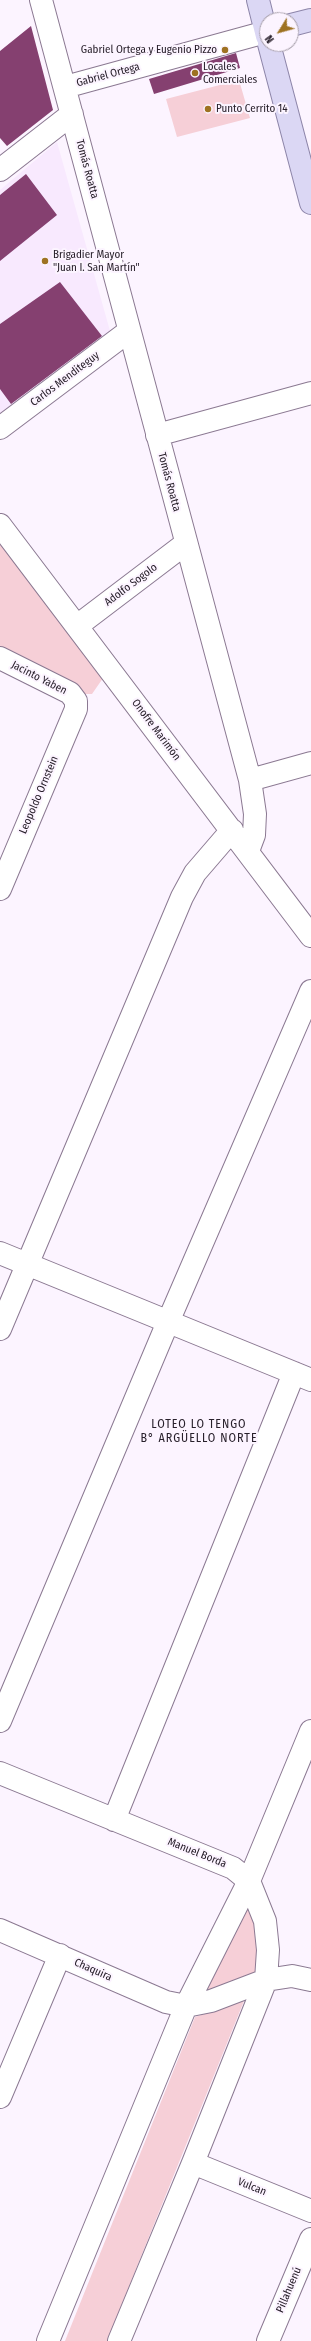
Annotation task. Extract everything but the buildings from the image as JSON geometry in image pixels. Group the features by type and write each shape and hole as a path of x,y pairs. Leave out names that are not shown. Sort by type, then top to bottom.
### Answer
{"main road":[{"path":"258,0 261,12"},
{"path":"299,23 311,20"},
{"path":"271,52 311,203"}],"street":[{"path":"41,0 65,86"},
{"name":"Gabriel Ortega","path":"72,114 65,86 259,38"},
{"path":"0,170 72,114"},
{"name":"Tomás Roatta","path":"72,114 185,544 250,780 255,814 254,835 248,851"},
{"name":"Carlos Menditeguy","path":"0,428 129,331"},
{"path":"157,435 311,393"},
{"name":"Onofre Marimón","path":"0,525 311,936"},
{"name":"Adolfo Sogolo","path":"77,626 185,544"},
{"name":"Jacinto Yaben","path":"0,658 70,693 76,701"},
{"name":"Leopoldo Ornstein","path":"0,889 76,709 76,701"},
{"path":"250,780 311,763"},
{"path":"0,1329 182,897 195,873 232,830"},
{"path":"0,1721 168,1322 311,991"},
{"path":"0,1253 302,1377 114,1820"},
{"path":"48,2341 186,2006 249,1881 311,1731"},
{"name":"Manuel Borda","path":"0,1773 233,1868 249,1881 265,1921 268,1950 266,1980 193,2163 119,2341"},
{"name":"Chaquira","path":"0,1930 166,2002 186,2006"},
{"path":"0,2097 60,1956"},
{"path":"186,2006 211,2001 266,1980 292,1976 311,1980"},
{"name":"Vulcan","path":"193,2163 311,2211"},
{"name":"Pillahuenú","path":"268,2341 311,2239"}],"shaded area":[{"name":"Punto Cerrito 14","path":"239,80 250,118 177,137 166,99"},
{"name":"Brigadier Mayor \"Juan I. San Martín\"","path":"57,142 110,331 0,416 0,190"},
{"path":"0,525 110,668 92,694 83,694 0,650"},
{"path":"252,1898 262,1978 198,1998"},
{"path":"244,2001 107,2341 65,2341 195,2017"}],"place":[{"name":"Gabriel Ortega y Eugenio Pizzo","path":"225,50"},
{"name":"Locales Comerciales","path":"195,73"},
{"name":"Punto Cerrito 14","path":"208,109"},
{"name":"Brigadier Mayor \"Juan I. San Martín\"","path":"45,261"}],"district":[{"name":"LOTEO LO TENGO B° ARGÜELLO NORTE","path":"199,1432"}]}
